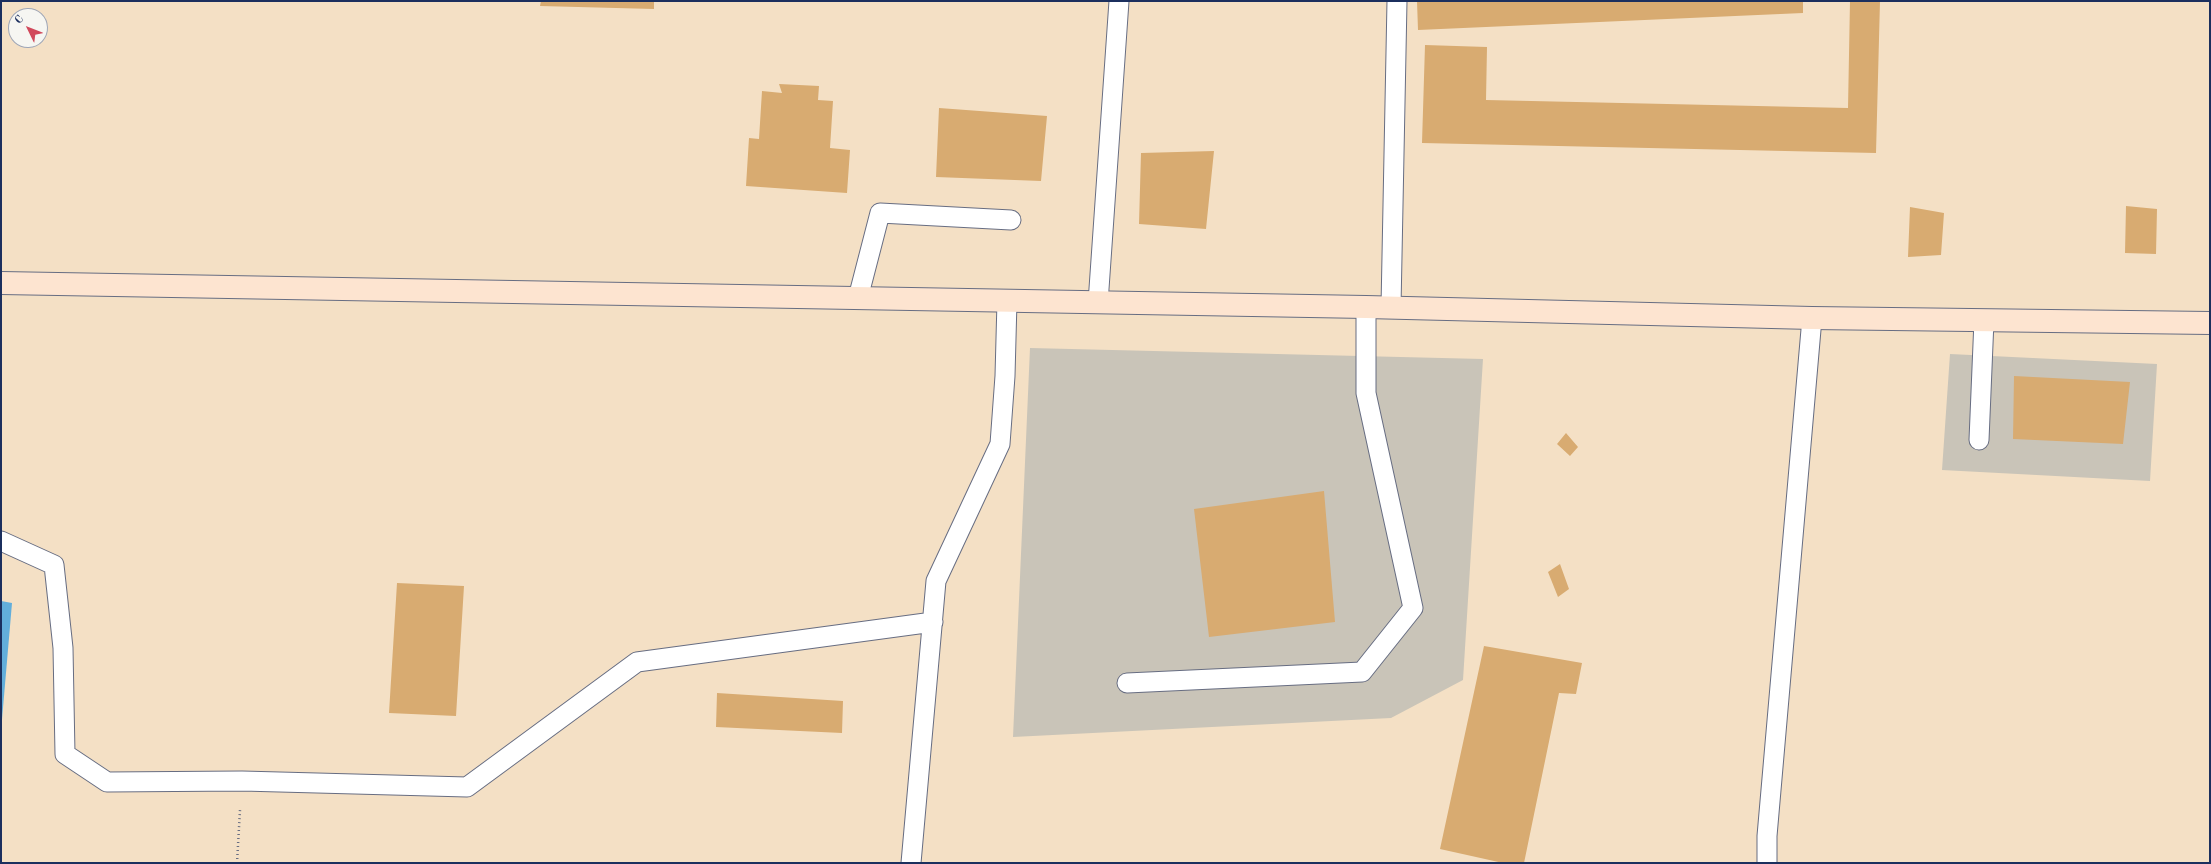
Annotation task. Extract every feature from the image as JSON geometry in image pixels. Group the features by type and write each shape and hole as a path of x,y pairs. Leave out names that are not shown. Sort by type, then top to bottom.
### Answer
{"street":[{"path":"1,283 1391,307 1812,318 2210,323"}],"lane":[{"path":"1098,303 1119,1"},
{"path":"1391,307 1397,1"},
{"path":"858,298 880,213 1011,220"},
{"path":"911,863 936,581 1000,444 1005,376 1007,301"},
{"path":"1127,683 1362,672 1413,608 1366,394 1366,307"},
{"path":"1767,863 1767,836 1812,318"},
{"path":"1978,440 1984,320"},
{"path":"1,541 54,565 63,648 65,754 107,782 242,781 467,787 637,662 933,622"}],"path":[{"path":"238,863 242,781"}],"shaded area":[{"path":"1030,348 1483,359 1463,680 1391,718 1013,737"},
{"path":"1950,354 2157,364 2150,481 1942,470"}],"water":[{"path":"1,601 12,603 1,731"}],"building":[{"path":"541,1 654,1 654,9 540,6"},
{"path":"1417,1 1803,1 1803,13 1418,30"},
{"path":"1850,1 1880,1 1876,153 1422,143 1425,45 1487,47 1486,100 1848,108"},
{"path":"779,84 819,86 818,100 833,101 830,148 850,150 847,193 746,186 749,138 759,139 762,91 782,93"},
{"path":"939,108 1047,116 1041,181 936,177"},
{"path":"1214,151 1206,229 1139,224 1141,153"},
{"path":"2126,206 2157,209 2156,254 2125,253"},
{"path":"1910,207 1944,213 1941,255 1908,257"},
{"path":"2014,376 2130,382 2123,444 2013,439"},
{"path":"1566,433 1578,447 1570,456 1557,444"},
{"path":"1324,491 1335,622 1209,637 1194,509"},
{"path":"1560,564 1569,589 1558,597 1548,572"},
{"path":"397,583 464,586 456,716 389,713"},
{"path":"1484,646 1582,663 1576,694 1559,693 1524,863 1503,863 1440,849"},
{"path":"717,693 843,701 842,733 716,727"}]}
